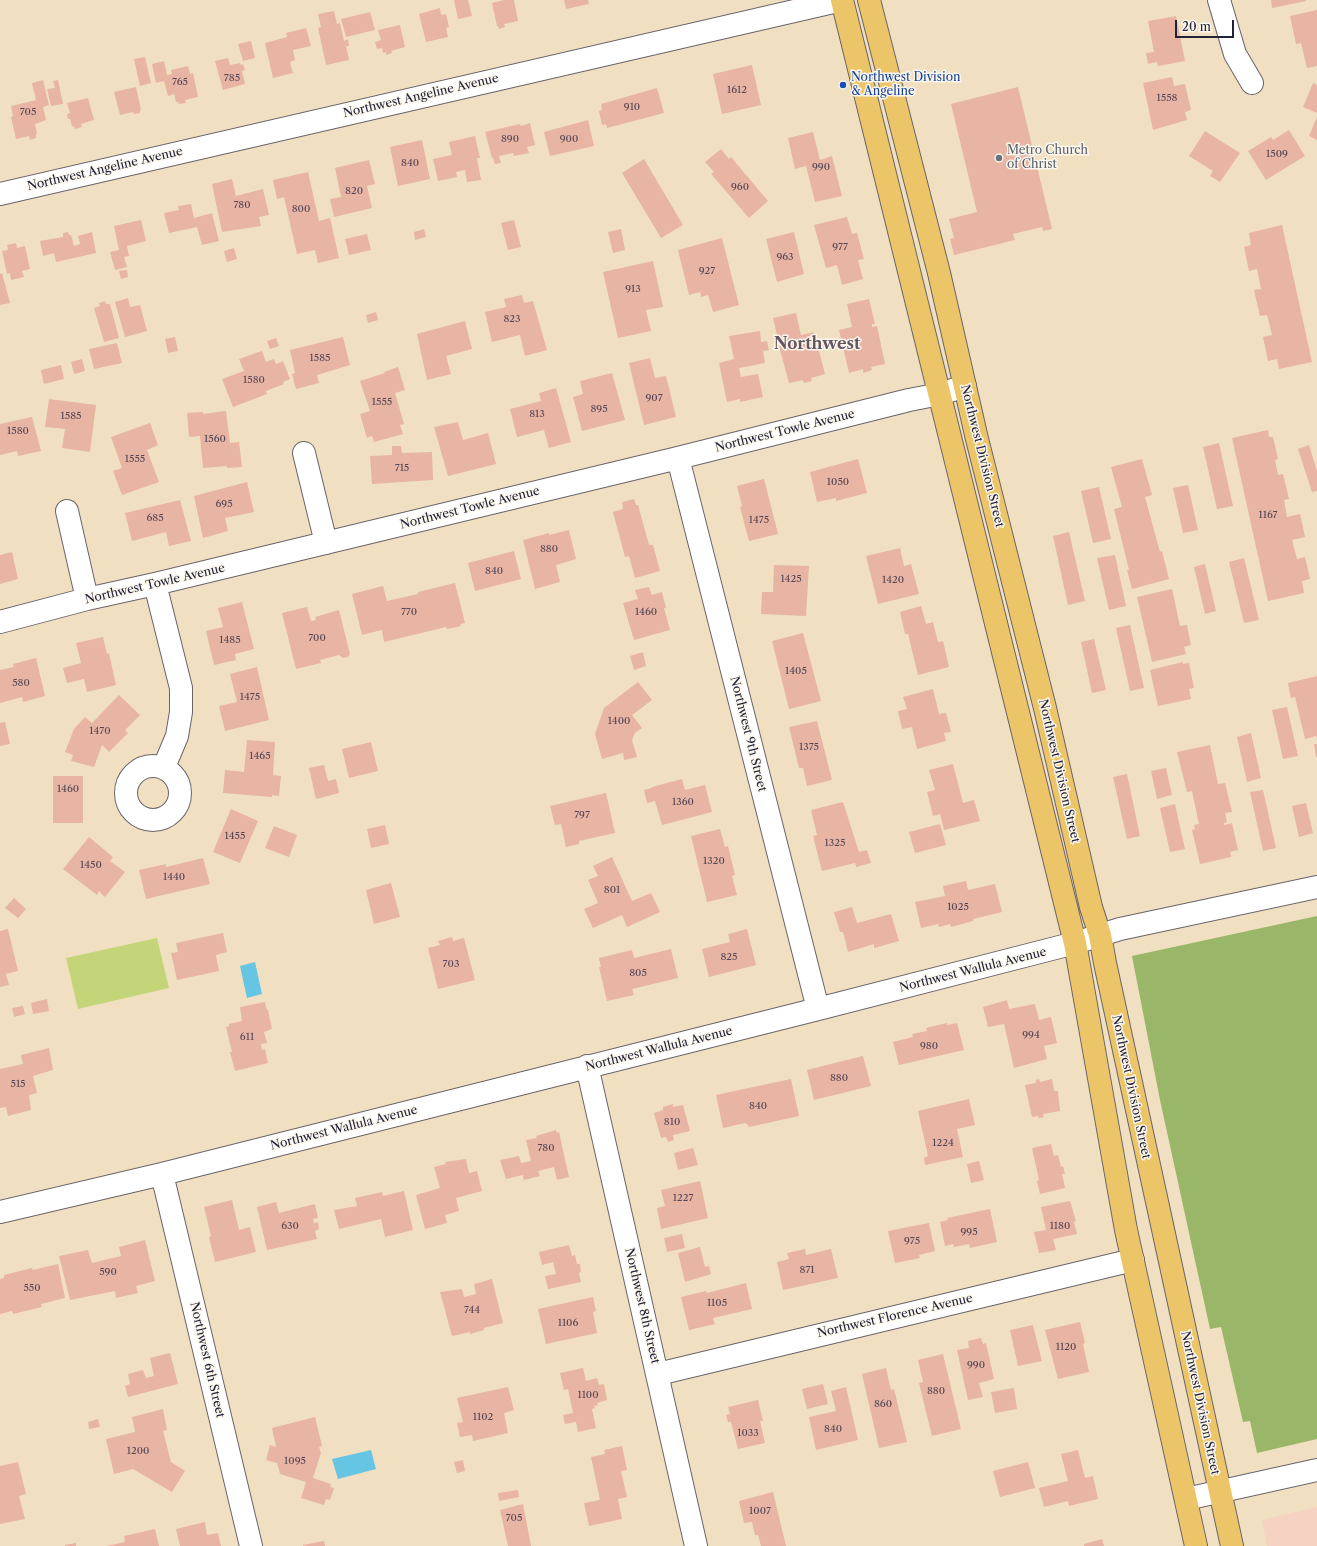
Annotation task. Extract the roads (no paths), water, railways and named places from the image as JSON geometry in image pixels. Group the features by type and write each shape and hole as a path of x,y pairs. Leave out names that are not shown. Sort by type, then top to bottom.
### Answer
{"main road":[{"name":"Northwest Division Street","path":"842,0 1075,943 1126,1230 1196,1546"},
{"name":"Northwest Division Street","path":"869,0 939,274 965,386 1045,708 1091,907 1100,935 1123,1048 1232,1546"}],"street":[{"name":"Northwest Angeline Avenue","path":"0,194 842,0"},
{"path":"1219,0 1235,54 1252,83"},
{"name":"Northwest Towle Avenue","path":"0,622 87,599 678,458 909,400 940,394 965,386"},
{"path":"304,452 326,543"},
{"name":"Northwest 9th Street","path":"678,458 818,1009"},
{"path":"67,511 87,599"},
{"path":"155,584 181,688 182,712 177,736 164,767"},
{"name":"Northwest Wallula Avenue","path":"0,1212 162,1174 818,1009 1075,943 1120,929 1317,887"},
{"name":"Northwest 8th Street","path":"587,1066 696,1546"},
{"name":"Northwest 6th Street","path":"162,1174 251,1546"},
{"name":"Northwest Florence Avenue","path":"658,1374 1133,1260"},
{"path":"1186,1499 1317,1470"}],"water":[{"path":"255,962 262,994 247,998 240,966"},
{"path":"371,1450 376,1469 338,1479 332,1459"}],"place":[{"name":"Northwest Division & Angeline","path":"843,85"},
{"name":"Metro Church of Christ","path":"999,158"}],"district":[{"name":"Northwest","path":"817,344"}]}
